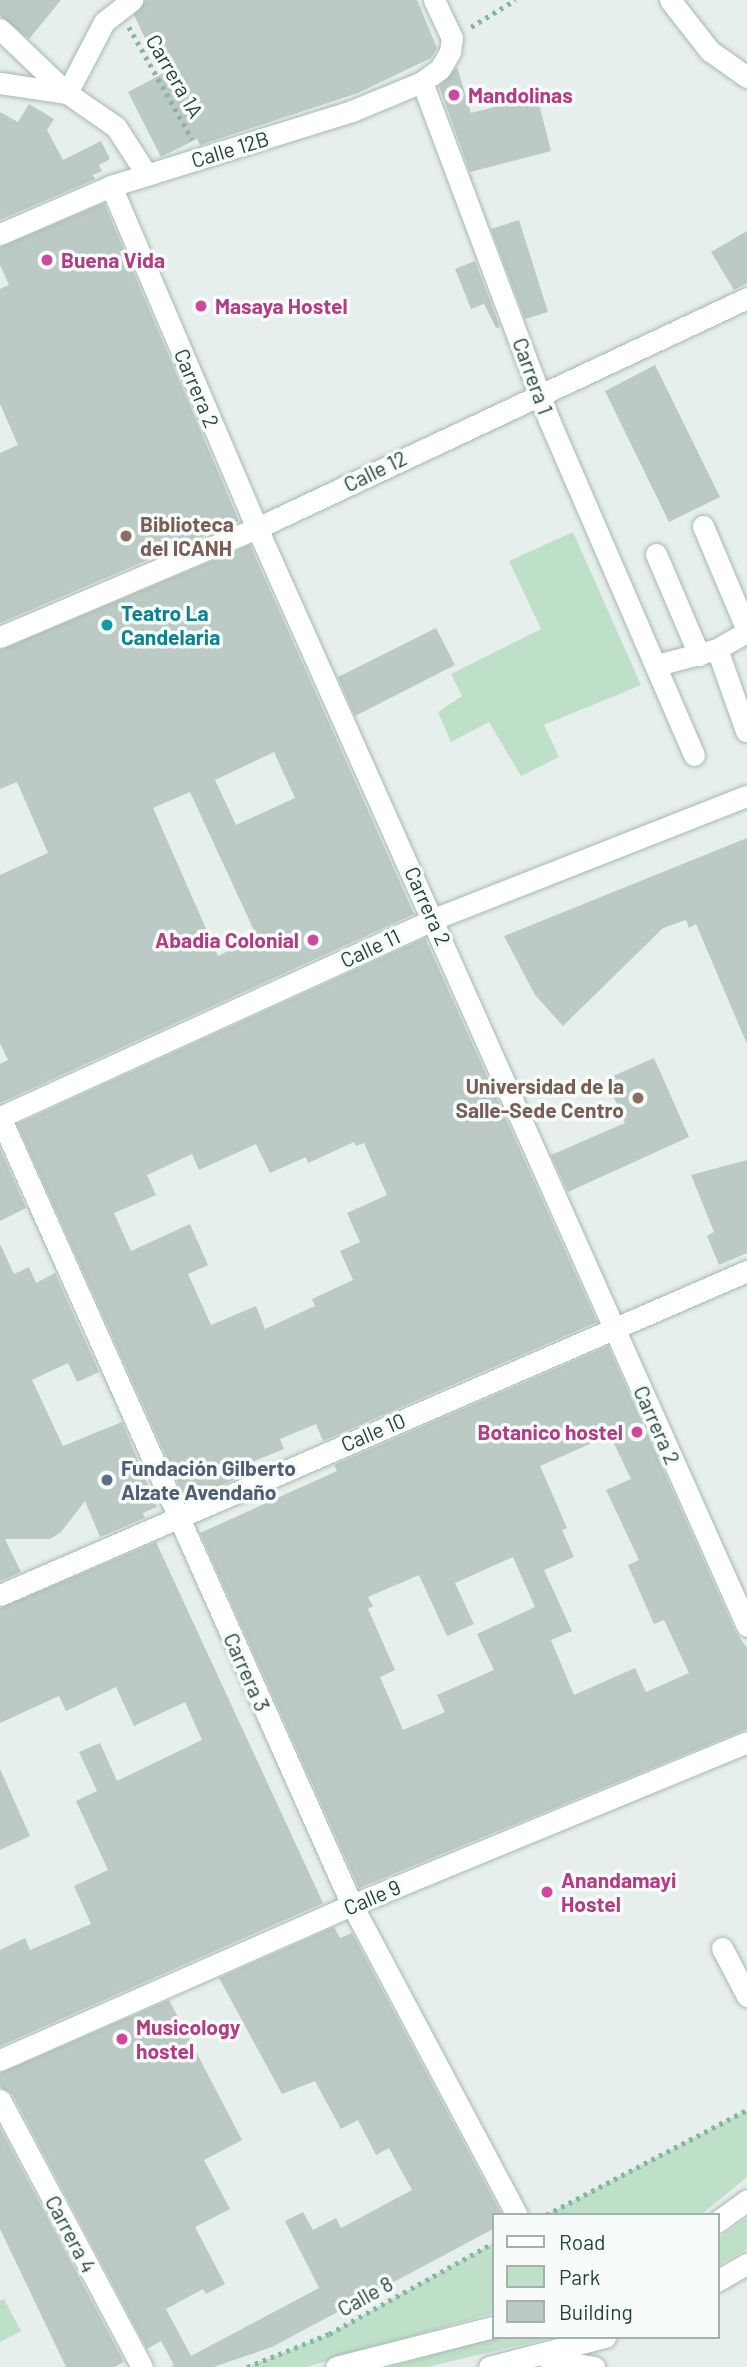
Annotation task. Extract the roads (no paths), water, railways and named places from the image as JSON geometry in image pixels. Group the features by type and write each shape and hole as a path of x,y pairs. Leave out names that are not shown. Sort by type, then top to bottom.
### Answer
{"street":[{"name":"Calle 12B","path":"0,234 111,186 374,104 422,82 440,69 451,45 434,0"},
{"path":"670,0 710,51 747,77"},
{"path":"67,93 104,22 126,5"},
{"path":"0,29 67,93 116,127 147,175"},
{"name":"Carrera 1","path":"422,82 539,392 694,755"},
{"path":"0,83 67,93"},
{"name":"Carrera 2","path":"111,186 257,528 434,919 747,1626"},
{"name":"Calle 12","path":"0,637 257,528 539,392 747,298"},
{"path":"657,665 708,652 747,631 702,526"},
{"path":"656,554 708,652 746,732"},
{"name":"Calle 11","path":"0,1117 434,919 747,796"},
{"name":"Carrera 3","path":"0,1117 352,1905 516,2213"},
{"name":"Calle 10","path":"0,1595 615,1331 747,1270"},
{"name":"Calle 9","path":"0,2060 352,1905 747,1742"},
{"path":"722,1948 747,1996"},
{"name":"Carrera 4","path":"0,2100 142,2367"},
{"path":"719,2221 747,2200"},
{"path":"719,2280 747,2264"},
{"path":"336,2367 491,2328"},
{"path":"489,2367 525,2361 598,2339"},
{"path":"525,2361 568,2361 594,2367"}],"place":[{"name":"Mandolinas","path":"454,95"},
{"name":"Buena Vida","path":"47,260"},
{"name":"Masaya Hostel","path":"201,306"},
{"name":"Biblioteca del ICANH","path":"126,536"},
{"name":"Teatro La Candelaria","path":"107,625"},
{"name":"Abadia Colonial","path":"313,940"},
{"name":"Universidad de la Salle-Sede Centro","path":"638,1098"},
{"name":"Botanico hostel","path":"637,1432"},
{"name":"Fundación Gilberto Alzate Avendaño","path":"107,1480"},
{"name":"Anandamayi Hostel","path":"547,1892"},
{"name":"Musicology hostel","path":"122,2039"}]}
